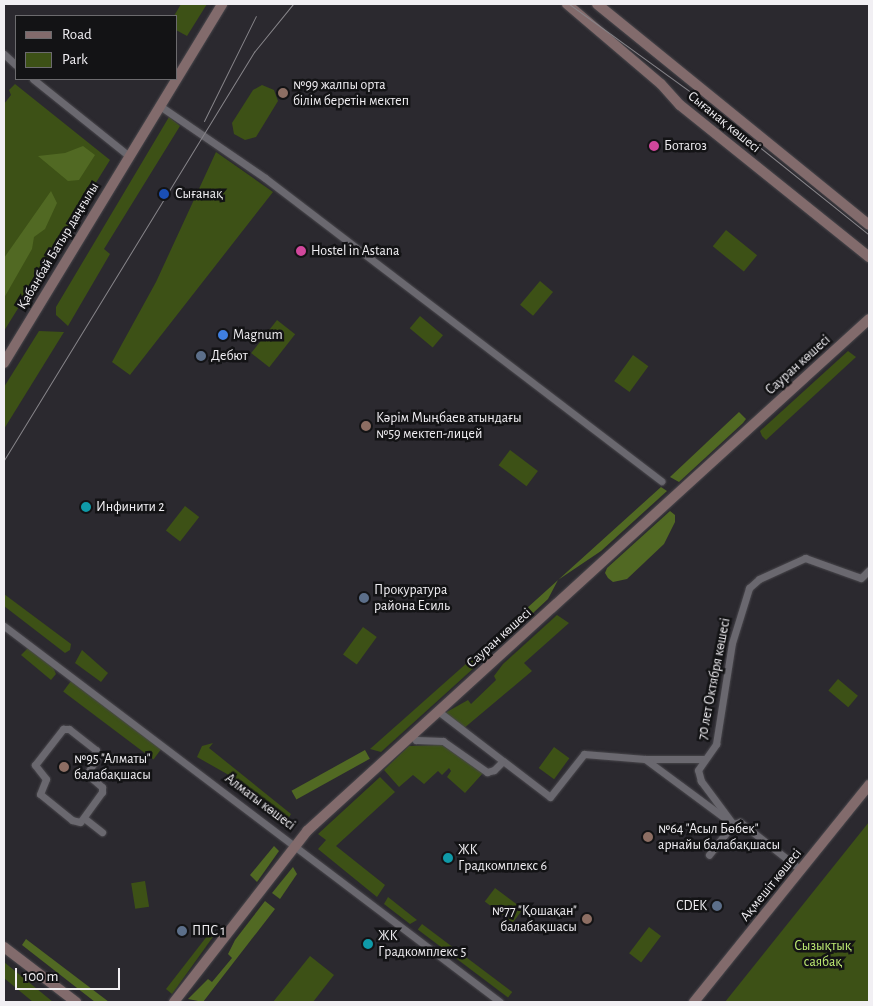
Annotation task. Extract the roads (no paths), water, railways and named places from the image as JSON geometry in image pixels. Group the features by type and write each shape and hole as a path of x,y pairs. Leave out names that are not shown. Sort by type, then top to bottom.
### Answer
{"main road":[{"path":"178,67 216,4"},
{"name":"Қабанбай Батыр даңғылы","path":"178,76 222,4"},
{"name":"Сығанақ көшесі","path":"567,4 661,84 680,105 869,256"},
{"name":"Сығанақ көшесі","path":"597,4 869,226"},
{"name":"Қабанбай Батыр даңғылы","path":"136,144 137,137 170,80"},
{"name":"Қабанбай Батыр даңғылы","path":"4,363 176,80"},
{"name":"Сауран көшесі","path":"174,1002 296,845 411,734 869,319"},
{"name":"Ақмешіт көшесі","path":"694,1002 869,785"},
{"path":"4,947 76,1002"}],"street":[{"path":"4,54 15,64"},
{"path":"34,80 129,156"},
{"path":"160,106 265,178 662,481"},
{"name":"70 лет Октября көшесі","path":"733,824 701,781 698,770 716,744 732,643 750,588 759,579 805,558 861,578 869,570"},
{"name":"Алматы көшесі","path":"4,626 296,845 500,1002"},
{"name":"70 лет Октября көшесі","path":"438,711 550,797 584,754 645,759 704,759"},
{"path":"63,729 69,729 96,750 97,757 87,774 102,787 102,792 84,818 80,822 72,820 40,794 46,779 35,765 63,729"},
{"path":"411,734 416,740 443,741 487,772 494,770 502,762"},
{"path":"645,759 733,824"},
{"path":"84,818 102,832"},
{"path":"709,855 733,824 740,822 801,870"}],"tram line":[{"path":"4,460 254,52 293,4"},
{"path":"569,4 692,93 869,235"},
{"path":"204,121 256,16"}],"place":[{"name":"№99 жалпы орта білім беретін мектеп","path":"283,93"},
{"name":"Ботагоз","path":"654,146"},
{"name":"Сығанақ","path":"164,194"},
{"name":"Hostel in Astana","path":"301,251"},
{"name":"Magnum","path":"223,335"},
{"name":"Дебют","path":"201,356"},
{"name":"Кәрім Мыңбаев атындағы №59 мектеп-лицей","path":"366,426"},
{"name":"Инфинити 2","path":"86,507"},
{"name":"Прокуратура района Есиль","path":"364,598"},
{"name":"№95 \"Алматы\" балабақшасы","path":"64,767"},
{"name":"№64 \"Асыл Бөбек\" арнайы балабақшасы","path":"648,837"},
{"name":"ЖК Градкомплекс 6","path":"448,858"},
{"name":"CDEK","path":"717,906"},
{"name":"№77 \"Қошақан\" балабақшасы","path":"587,919"},
{"name":"ППС 1","path":"182,931"},
{"name":"ЖК Градкомплекс 5","path":"368,944"}],"park label":[{"name":"Сызықтық саябақ","path":"823,954"}]}
